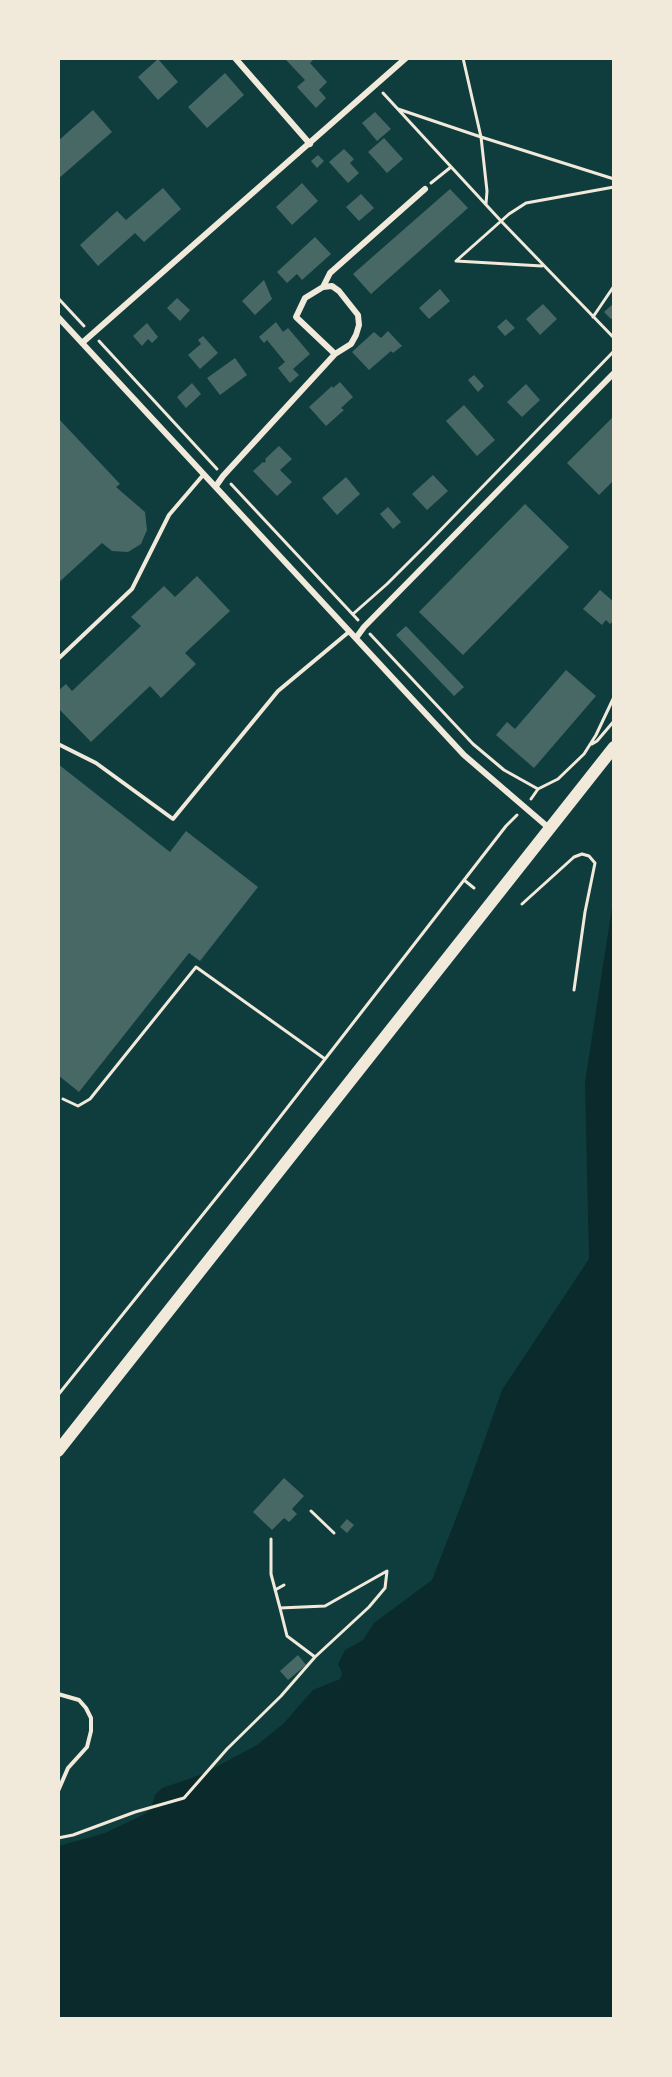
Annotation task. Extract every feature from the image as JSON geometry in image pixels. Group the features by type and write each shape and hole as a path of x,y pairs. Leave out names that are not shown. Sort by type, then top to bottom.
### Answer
{"main road":[{"path":"58,1451 614,747"}],"street":[{"path":"235,58 310,144"},
{"path":"82,343 406,58"},
{"path":"323,287 330,273 425,189"},
{"path":"216,486 335,354 351,344 359,325 358,315 339,291 332,286 323,287 305,298 296,317 335,354"},
{"path":"58,317 464,755 549,828"},
{"path":"356,638 364,627 614,373"}],"lane":[{"path":"58,659 132,589 170,515 205,474"},
{"path":"58,744 96,763 173,819 278,691 350,631"},
{"path":"58,1694 79,1700 91,1718 92,1731 87,1746 68,1768 58,1791"}],"path":[{"path":"464,58 481,137 487,191 486,205"},
{"path":"376,85 544,267 614,338"},
{"path":"397,109 614,179"},
{"path":"425,189 451,167"},
{"path":"544,267 456,261 501,221 526,203 614,187"},
{"path":"593,317 614,286"},
{"path":"58,298 473,744 504,770 538,789"},
{"path":"353,614 419,552 614,351"},
{"path":"58,1395 325,1059 506,826 524,808 538,789 558,779 575,764 590,745 614,697"},
{"path":"590,745 597,741 614,721"},
{"path":"522,904 574,856 582,854 589,856 595,863 585,912 574,990"},
{"path":"464,880 474,888"},
{"path":"63,1099 78,1107 90,1099 196,966 325,1059"},
{"path":"311,1511 334,1533"},
{"path":"271,1539 271,1574 287,1636 315,1657"},
{"path":"58,1838 184,1798 227,1749 281,1696 315,1657 369,1607 385,1588 387,1571 325,1606 280,1608"},
{"path":"275,1590 284,1585"}],"water":[{"path":"613,901 613,2018 59,2018 59,1846 105,1833 143,1815 151,1809 155,1795 162,1788 203,1774 257,1745 283,1724 313,1690 340,1679 342,1673 338,1664 345,1650 363,1640 374,1623 432,1580 502,1390 589,1259 585,1082"}],"building":[{"path":"288,58 315,58 310,63 327,82 319,90 326,98 316,108 297,87 305,80 286,60"},
{"path":"158,59 178,82 158,100 138,77"},
{"path":"225,73 244,95 207,128 188,107"},
{"path":"93,110 112,132 58,179 58,141"},
{"path":"375,112 391,129 377,141 362,123"},
{"path":"384,138 403,159 387,173 368,152"},
{"path":"344,149 354,159 350,163 359,173 348,183 329,162"},
{"path":"318,155 324,161 317,168 311,161"},
{"path":"302,183 318,201 292,225 276,207"},
{"path":"163,188 181,209 144,242 135,233 98,266 80,245 117,211 126,220"},
{"path":"450,189 468,208 371,294 353,274"},
{"path":"361,194 374,208 359,221 346,207"},
{"path":"315,237 331,254 302,280 297,274 287,283 277,272"},
{"path":"264,280 272,299 255,315 242,301"},
{"path":"440,289 450,301 429,319 419,308"},
{"path":"177,298 190,310 180,321 167,308"},
{"path":"614,303 614,317 611,319 604,312"},
{"path":"543,304 557,319 540,335 526,319"},
{"path":"506,319 515,328 505,336 497,327"},
{"path":"276,322 283,332 288,328 310,354 293,369 299,375 290,383 278,368 285,362 267,340 264,343 259,337"},
{"path":"147,323 158,337 152,343 148,339 142,346 133,336"},
{"path":"388,331 402,346 393,353 391,351 369,370 352,352 374,332 381,338"},
{"path":"203,336 218,353 200,369 188,355 201,344 198,340"},
{"path":"235,358 247,375 220,395 207,378"},
{"path":"474,375 484,386 478,392 468,380"},
{"path":"340,382 353,397 341,408 344,410 326,426 309,407 332,386 333,388"},
{"path":"192,383 201,394 186,408 177,397"},
{"path":"526,384 540,400 522,417 507,402"},
{"path":"464,405 495,440 477,456 446,421"},
{"path":"614,416 614,480 599,495 567,463"},
{"path":"58,418 120,484 116,487 145,512 147,530 141,544 128,552 112,551 102,543 58,583"},
{"path":"279,446 292,459 280,470 292,482 277,496 253,471 264,463 265,459"},
{"path":"433,475 448,491 427,510 412,494"},
{"path":"346,477 360,494 337,515 322,498"},
{"path":"525,504 569,547 463,655 419,612"},
{"path":"388,507 401,522 393,529 380,514"},
{"path":"197,576 230,611 185,653 196,664 161,698 150,686 91,742 58,708 58,691 66,684 72,691 141,626 131,617 164,586 175,597"},
{"path":"600,590 614,602 614,620 610,624 606,620 602,625 583,609"},
{"path":"406,626 464,687 454,696 396,635"},
{"path":"566,670 596,696 534,768 496,735 507,722 515,729"},
{"path":"58,764 170,852 186,831 258,887 200,961 189,953 79,1092 58,1075"},
{"path":"284,1478 304,1496 292,1509 297,1514 289,1522 284,1518 272,1530 253,1512"},
{"path":"347,1519 354,1525 347,1533 340,1527"},
{"path":"298,1655 306,1665 288,1680 280,1671"}]}
